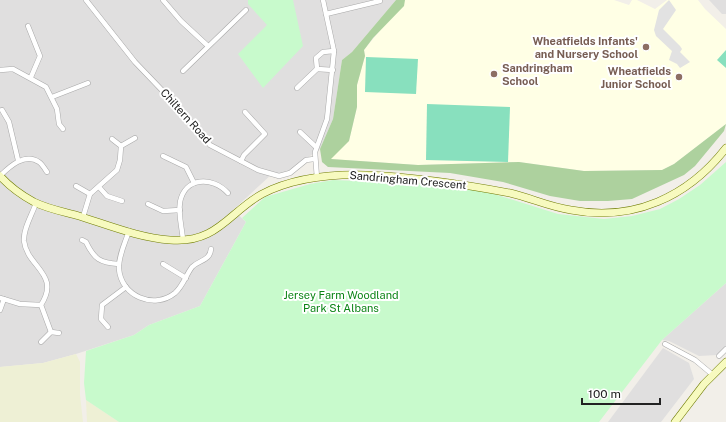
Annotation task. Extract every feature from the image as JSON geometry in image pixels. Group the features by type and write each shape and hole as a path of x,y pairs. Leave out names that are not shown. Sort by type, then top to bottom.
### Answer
{"street":[{"name":"Chiltern Road","path":"86,0 136,62 180,109 210,145 271,175 279,176 290,173 306,160 314,159"},
{"path":"163,0 181,21 208,46"},
{"path":"317,178 314,159 316,147 327,119 334,51 323,0"},
{"path":"326,14 380,1"},
{"path":"183,72 246,10"},
{"path":"28,26 40,56 31,77"},
{"path":"297,88 317,69 318,55 323,52 334,51"},
{"path":"317,69 333,70"},
{"path":"0,70 13,70 31,77 46,87 57,109 59,124 63,129"},
{"path":"52,97 88,83"},
{"path":"2,110 9,122 18,160"},
{"path":"241,161 244,155 265,134 245,112"},
{"path":"300,132 316,147"},
{"path":"121,146 135,138"},
{"path":"112,139 121,146"},
{"path":"83,217 90,194 117,170 120,160 121,146"},
{"name":"Sandringham Crescent","path":"0,176 17,192 36,203 155,238 183,240 198,237 213,231 229,220 255,198 267,192 317,178 367,175 455,182 513,194 563,209 588,213 611,213 640,208 677,194 704,173 726,148"},
{"path":"163,156 186,167 194,183"},
{"path":"0,176 18,160 32,159 39,162 47,172"},
{"path":"183,240 180,201 184,192 194,183 206,181 216,183 228,193"},
{"path":"76,186 90,194"},
{"path":"99,187 106,196 122,201"},
{"path":"36,203 24,240 29,255 44,273 46,281 46,294 41,305 51,332"},
{"path":"148,204 163,211 180,210"},
{"path":"128,230 119,264 120,275 126,286 134,295 140,298 155,301 175,293 192,268 209,256 211,249"},
{"path":"82,240 86,242 92,254 97,259 119,264"},
{"path":"163,264 186,278"},
{"path":"108,327 101,319 102,305 126,286"},
{"path":"0,310 2,298 20,304 41,305"},
{"path":"51,332 59,333"},
{"path":"41,342 51,332"},
{"path":"665,344 695,360 713,375"},
{"path":"719,356 726,349"},
{"path":"675,422 713,375 726,362"}],"shaded area":[{"path":"0,0 396,0 352,52 342,60 333,119 320,149 287,172 272,174 233,210 246,222 200,306 149,325 134,335 76,354 43,363 0,367"},
{"name":"Sandringham School","path":"405,0 614,0 629,5 632,0 637,0 655,9 667,0 698,0 705,9 726,29 726,124 674,164 662,170 584,171 519,162 418,165 330,159 349,141 357,107 357,85 365,56 364,50"},
{"path":"669,0 676,10 663,29 680,46 682,49 680,52 690,62 680,68 677,64 669,60 672,51 656,36 654,30 659,10"},
{"path":"709,0 726,0 726,14 722,14"},
{"path":"726,283 726,347 717,355 699,356 669,341 662,340"},
{"path":"663,348 689,363 694,379 661,422 608,422"},
{"path":"76,354 80,362 80,395 83,422 0,422 0,367 43,363"},
{"path":"86,400 119,422 87,422"}],"green space":[{"path":"248,0 293,0 303,46 263,88 238,54 267,25 248,4"},
{"path":"396,0 405,0 404,6 373,38 364,50 365,56 357,85 357,107 349,141 331,159 418,165 519,162 584,171 662,170 674,164 726,124 724,131 695,166 684,175 632,199 580,201 550,196 503,182 450,173 328,167 322,162 320,149 333,119 342,60 352,52"},
{"path":"726,50 726,68 717,60"},
{"path":"366,57 418,59 416,94 365,92"},
{"path":"427,104 510,107 508,162 426,160"},
{"name":"Jersey Farm Woodland Park St Albans","path":"726,162 726,283 662,340 599,422 119,422 86,400 84,383 86,351 134,335 149,325 200,306 246,222 242,218 265,197 310,184 333,180 435,184 491,193 558,214 604,219 632,216 660,209 679,199 700,185"}],"place":[{"name":"Wheatfields Infants' and Nursery School","path":"646,47"},
{"name":"Sandringham School","path":"494,74"},
{"name":"Wheatfields Junior School","path":"679,77"}]}
